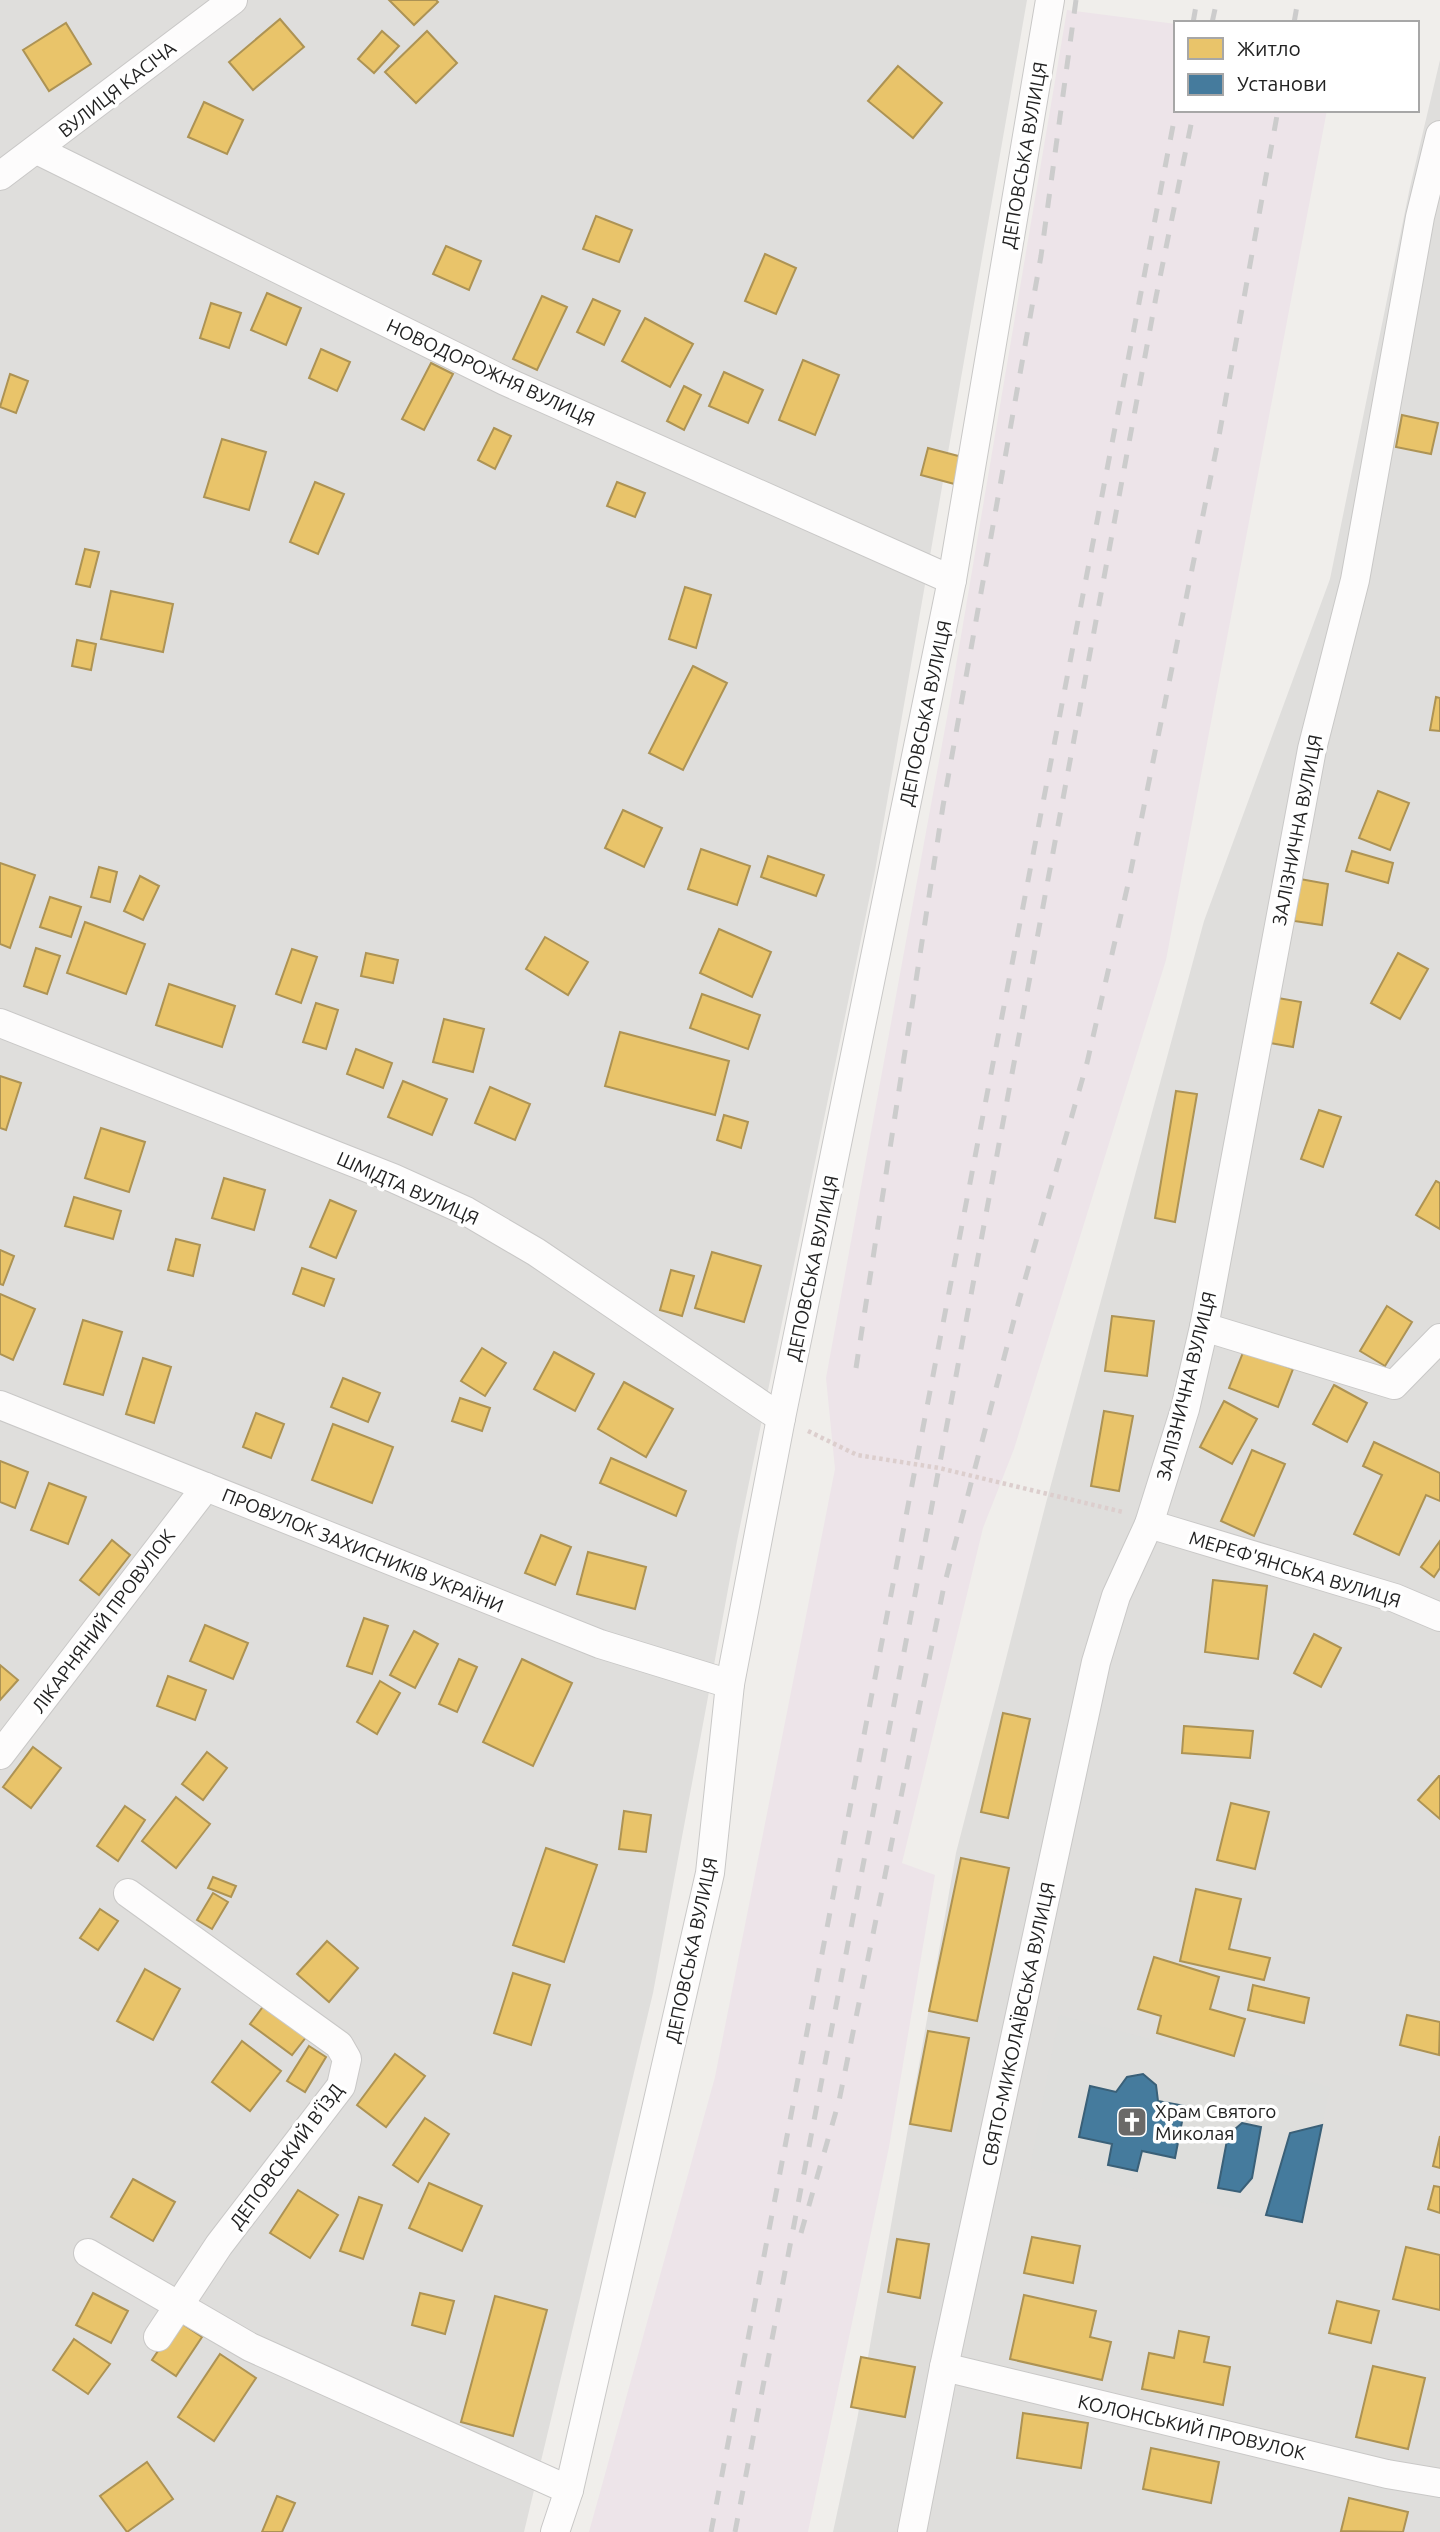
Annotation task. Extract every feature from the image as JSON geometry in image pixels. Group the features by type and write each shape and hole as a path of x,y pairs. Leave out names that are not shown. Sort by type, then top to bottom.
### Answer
{"street":[{"name":"ВУЛИЦЯ КАСІЧА","path":"0,176 233,0"},
{"name":"ДЕПОВСЬКА ВУЛИЦЯ","path":"555,2532 569,2490 710,1873 730,1684 781,1418 952,580 1050,0"},
{"name":"ЗАЛІЗНИЧНА ВУЛИЦЯ","path":"1149,1524 1185,1409 1204,1327 1312,748 1355,580 1430,219 1440,135"},
{"name":"НОВОДОРОЖНЯ ВУЛИЦЯ","path":"37,150 505,381 952,580"},
{"name":"ШМІДТА ВУЛИЦЯ","path":"0,1023 380,1172 466,1211 536,1252 781,1418"},
{"path":"1204,1327 1394,1385 1440,1338"},
{"name":"ПРОВУЛОК ЗАХИСНИКІВ УКРАЇНИ","path":"0,1405 600,1644 730,1684"},
{"name":"ЛІКАРНЯНИЙ ПРОВУЛОК","path":"0,1755 206,1487"},
{"name":"МЕРЕФ'ЯНСЬКА ВУЛИЦЯ","path":"1149,1524 1395,1598 1440,1617"},
{"name":"СВЯТО-МИКОЛАЇВСЬКА ВУЛИЦЯ","path":"912,2532 944,2367 1096,1662 1116,1596 1149,1524"},
{"name":"ДЕПОВСЬКИЙ В’ЇЗД","path":"128,1893 339,2045 347,2059 341,2085 219,2245 159,2337"},
{"path":"88,2253 250,2347 569,2490"},
{"name":"КОЛОНСЬКИЙ ПРОВУЛОК","path":"944,2367 1387,2473 1438,2475"}],"path":[{"path":"781,1418 857,1455 939,1468 999,1482 1128,1513 1149,1524"}],"shaded area":[{"path":"0,0 1027,0 875,871 737,1541 653,1993 524,2532 0,2532"},
{"path":"1067,10 1174,24 1174,112 1327,112 1166,960 1014,1449 983,1528 902,1863 935,1875 889,2147 808,2532 589,2532 715,2077 835,1469 826,1378 950,701"},
{"path":"1440,60 1440,2532 833,2532 857,2420 956,1853 1046,1503 1204,921 1330,579 1410,187"},
{"path":"1059,2015 1330,2087 1302,2222 1030,2168"}],"building: Житло":[{"path":"389,0 436,0 438,2 414,25"},
{"path":"280,19 304,47 253,90 229,62"},
{"path":"66,23 91,64 49,91 23,50"},
{"path":"382,31 399,46 374,73 358,59"},
{"path":"427,31 457,63 416,103 385,72"},
{"path":"898,66 942,103 913,138 868,101"},
{"path":"204,102 243,120 227,154 188,137"},
{"path":"596,216 632,230 619,262 583,249"},
{"path":"446,246 481,261 469,290 433,274"},
{"path":"765,254 796,268 776,314 745,301"},
{"path":"267,293 301,308 286,345 251,330"},
{"path":"542,296 567,307 537,370 513,359"},
{"path":"593,299 620,311 604,345 577,332"},
{"path":"211,303 241,313 229,348 200,338"},
{"path":"645,318 693,344 670,387 622,361"},
{"path":"321,349 350,362 337,391 309,378"},
{"path":"803,360 839,375 815,435 779,420"},
{"path":"431,363 453,374 424,430 402,419"},
{"path":"724,372 763,390 748,423 709,406"},
{"path":"10,374 28,381 16,413 0,407"},
{"path":"684,386 701,395 684,430 667,421"},
{"path":"1402,415 1438,423 1431,454 1396,447"},
{"path":"494,428 511,436 495,469 478,460"},
{"path":"222,439 266,452 249,510 204,497"},
{"path":"928,448 966,458 958,485 921,475"},
{"path":"315,482 344,494 318,554 290,542"},
{"path":"617,482 645,493 635,517 607,506"},
{"path":"85,549 99,552 90,587 76,584"},
{"path":"685,587 711,595 696,648 669,639"},
{"path":"111,591 173,604 163,652 101,639"},
{"path":"77,640 96,644 91,670 72,666"},
{"path":"693,666 727,683 683,770 649,753"},
{"path":"1436,697 1440,698 1440,731 1430,730"},
{"path":"1378,791 1409,803 1390,850 1359,838"},
{"path":"623,810 662,828 644,867 605,848"},
{"path":"701,849 750,866 737,905 688,889"},
{"path":"1352,851 1393,863 1388,883 1346,871"},
{"path":"768,856 824,875 816,896 761,877"},
{"path":"0,863 35,875 10,948 0,944"},
{"path":"99,867 117,872 110,902 91,897"},
{"path":"140,876 159,886 143,920 124,911"},
{"path":"1300,879 1328,884 1322,925 1294,921"},
{"path":"50,897 81,907 71,937 40,927"},
{"path":"85,922 145,944 126,994 67,973"},
{"path":"719,929 771,952 752,997 700,973"},
{"path":"545,937 588,962 568,995 526,969"},
{"path":"36,948 60,956 47,994 24,986"},
{"path":"292,949 317,957 301,1003 276,994"},
{"path":"366,953 398,960 393,983 361,976"},
{"path":"1398,953 1428,969 1400,1019 1371,1003"},
{"path":"169,984 235,1006 222,1047 156,1025"},
{"path":"702,994 760,1015 748,1049 690,1028"},
{"path":"1278,998 1301,1002 1293,1047 1270,1043"},
{"path":"316,1003 338,1010 326,1049 303,1042"},
{"path":"444,1019 484,1029 473,1072 433,1062"},
{"path":"620,1032 729,1061 715,1115 605,1086"},
{"path":"356,1049 392,1063 383,1088 347,1074"},
{"path":"0,1076 21,1083 6,1130 0,1128"},
{"path":"403,1081 447,1099 432,1135 388,1117"},
{"path":"490,1087 530,1104 515,1140 475,1123"},
{"path":"1176,1091 1197,1094 1175,1222 1155,1218"},
{"path":"1319,1110 1341,1117 1323,1167 1301,1159"},
{"path":"724,1115 748,1122 741,1148 717,1140"},
{"path":"101,1128 145,1142 129,1192 85,1178"},
{"path":"224,1178 265,1190 254,1230 212,1218"},
{"path":"1436,1181 1440,1183 1440,1229 1416,1215"},
{"path":"74,1197 121,1211 113,1239 65,1226"},
{"path":"330,1200 356,1211 336,1258 310,1247"},
{"path":"176,1239 200,1245 193,1276 168,1270"},
{"path":"0,1250 14,1256 3,1285 0,1284"},
{"path":"712,1252 761,1266 744,1322 695,1308"},
{"path":"302,1268 334,1279 324,1306 293,1294"},
{"path":"671,1270 694,1276 682,1316 660,1310"},
{"path":"0,1294 35,1309 13,1360 0,1354"},
{"path":"1387,1306 1412,1322 1385,1366 1360,1351"},
{"path":"1112,1316 1154,1321 1147,1376 1105,1371"},
{"path":"83,1320 122,1332 103,1395 64,1384"},
{"path":"482,1348 506,1363 485,1396 461,1381"},
{"path":"1244,1350 1293,1369 1278,1407 1229,1388"},
{"path":"554,1352 594,1374 575,1411 534,1389"},
{"path":"143,1358 171,1367 154,1423 126,1414"},
{"path":"343,1378 380,1393 368,1422 331,1407"},
{"path":"624,1382 673,1409 646,1457 598,1429"},
{"path":"1334,1385 1367,1403 1347,1442 1313,1424"},
{"path":"460,1398 490,1408 482,1431 452,1421"},
{"path":"1224,1401 1257,1419 1232,1464 1200,1447"},
{"path":"1104,1411 1133,1416 1119,1491 1091,1486"},
{"path":"256,1413 284,1424 271,1458 243,1447"},
{"path":"333,1424 393,1447 372,1503 312,1480"},
{"path":"1374,1442 1440,1473 1440,1501 1426,1495 1399,1555 1354,1534 1382,1475 1363,1466"},
{"path":"1252,1450 1285,1464 1254,1536 1221,1521"},
{"path":"611,1458 686,1491 676,1516 600,1483"},
{"path":"0,1461 28,1472 15,1508 0,1502"},
{"path":"49,1483 86,1497 68,1544 31,1530"},
{"path":"541,1535 571,1547 555,1585 525,1573"},
{"path":"112,1540 130,1555 99,1595 80,1580"},
{"path":"1440,1541 1440,1568 1434,1577 1421,1567"},
{"path":"588,1552 646,1567 635,1609 577,1594"},
{"path":"1213,1580 1267,1586 1258,1659 1205,1652"},
{"path":"364,1618 388,1626 372,1674 347,1666"},
{"path":"205,1625 248,1643 233,1679 190,1661"},
{"path":"414,1631 438,1644 415,1688 390,1675"},
{"path":"1314,1634 1341,1648 1321,1687 1294,1673"},
{"path":"459,1659 477,1667 457,1712 439,1704"},
{"path":"522,1659 572,1683 533,1766 483,1742"},
{"path":"0,1665 18,1680 0,1700"},
{"path":"168,1676 206,1690 195,1720 157,1706"},
{"path":"380,1681 400,1693 377,1734 357,1722"},
{"path":"1003,1713 1030,1719 1008,1818 981,1812"},
{"path":"1184,1726 1253,1731 1250,1758 1182,1753"},
{"path":"33,1747 61,1768 31,1808 3,1787"},
{"path":"207,1752 227,1768 203,1800 182,1784"},
{"path":"1440,1776 1440,1819 1418,1800"},
{"path":"176,1797 210,1824 176,1868 142,1841"},
{"path":"1231,1803 1269,1812 1255,1869 1217,1860"},
{"path":"125,1806 145,1820 118,1861 97,1846"},
{"path":"624,1811 651,1815 646,1852 619,1849"},
{"path":"546,1848 597,1865 564,1962 513,1945"},
{"path":"961,1858 1009,1868 977,2021 929,2011"},
{"path":"213,1877 236,1886 231,1897 208,1888"},
{"path":"1196,1889 1241,1899 1229,1949 1270,1958 1264,1980 1180,1961"},
{"path":"213,1893 228,1902 212,1929 197,1920"},
{"path":"100,1909 118,1921 98,1950 80,1938"},
{"path":"327,1941 358,1968 329,2002 297,1974"},
{"path":"1154,1957 1219,1977 1210,2009 1245,2019 1234,2056 1157,2033 1161,2016 1138,2009"},
{"path":"145,1969 180,1989 153,2040 117,2021"},
{"path":"513,1973 550,1985 531,2045 494,2033"},
{"path":"1253,1985 1309,1998 1304,2023 1248,2010"},
{"path":"265,2004 307,2036 292,2055 250,2024"},
{"path":"1407,2015 1440,2022 1439,2055 1400,2045"},
{"path":"928,2031 969,2038 951,2131 910,2124"},
{"path":"242,2041 281,2071 250,2111 212,2082"},
{"path":"309,2046 326,2057 305,2092 287,2081"},
{"path":"395,2054 425,2076 386,2127 357,2105"},
{"path":"425,2118 449,2134 418,2182 393,2165"},
{"path":"1440,2136 1440,2168 1433,2166"},
{"path":"133,2179 175,2202 153,2241 111,2217"},
{"path":"429,2183 482,2206 462,2251 409,2228"},
{"path":"1434,2186 1440,2187 1440,2213 1428,2209"},
{"path":"298,2190 338,2215 310,2258 270,2233"},
{"path":"359,2197 382,2205 363,2259 340,2251"},
{"path":"1032,2237 1080,2246 1073,2283 1024,2273"},
{"path":"897,2239 929,2244 920,2298 888,2292"},
{"path":"1406,2247 1440,2255 1440,2310 1393,2299"},
{"path":"93,2293 128,2311 111,2343 76,2325"},
{"path":"420,2293 454,2301 445,2334 412,2325"},
{"path":"1024,2295 1096,2311 1090,2337 1111,2342 1102,2380 1010,2359"},
{"path":"495,2296 547,2310 513,2436 461,2422"},
{"path":"1337,2301 1379,2311 1371,2343 1329,2333"},
{"path":"178,2321 202,2337 176,2376 152,2360"},
{"path":"1179,2331 1209,2337 1204,2362 1230,2367 1223,2405 1142,2389 1149,2353 1174,2358"},
{"path":"74,2339 110,2364 88,2394 53,2370"},
{"path":"220,2354 256,2378 214,2441 178,2417"},
{"path":"861,2357 915,2367 905,2417 851,2407"},
{"path":"1373,2366 1425,2378 1408,2449 1356,2437"},
{"path":"1023,2413 1088,2423 1081,2468 1017,2458"},
{"path":"1151,2448 1219,2462 1211,2503 1143,2489"},
{"path":"147,2462 173,2499 127,2532 100,2496"},
{"path":"277,2496 295,2503 282,2532 262,2532"},
{"path":"1349,2498 1408,2512 1403,2532 1341,2531"}],"building: Установи":[{"name":"Храм Святого Миколая","path":"1143,2074 1156,2085 1158,2101 1185,2106 1175,2158 1142,2151 1137,2171 1108,2165 1112,2144 1079,2137 1090,2086 1116,2092 1127,2077"},
{"path":"1242,2123 1261,2127 1252,2178 1240,2192 1218,2188 1228,2135"},
{"path":"1322,2125 1302,2222 1266,2215 1290,2133"}],"railway":[{"path":"856,1368 943,806 1041,256 1076,0"},
{"path":"1193,21 1197,0"},
{"path":"1212,21 1217,0"},
{"path":"1294,21 1298,0"},
{"path":"711,2532 1176,112"},
{"path":"735,2532 928,1527 1156,297 1194,112"},
{"path":"801,2233 839,2101 944,1586 1020,1297 1087,1063 1129,880 1219,436 1278,112"}],"place":[{"name":"Храм Святого Миколая","path":"1132,2122"}]}
